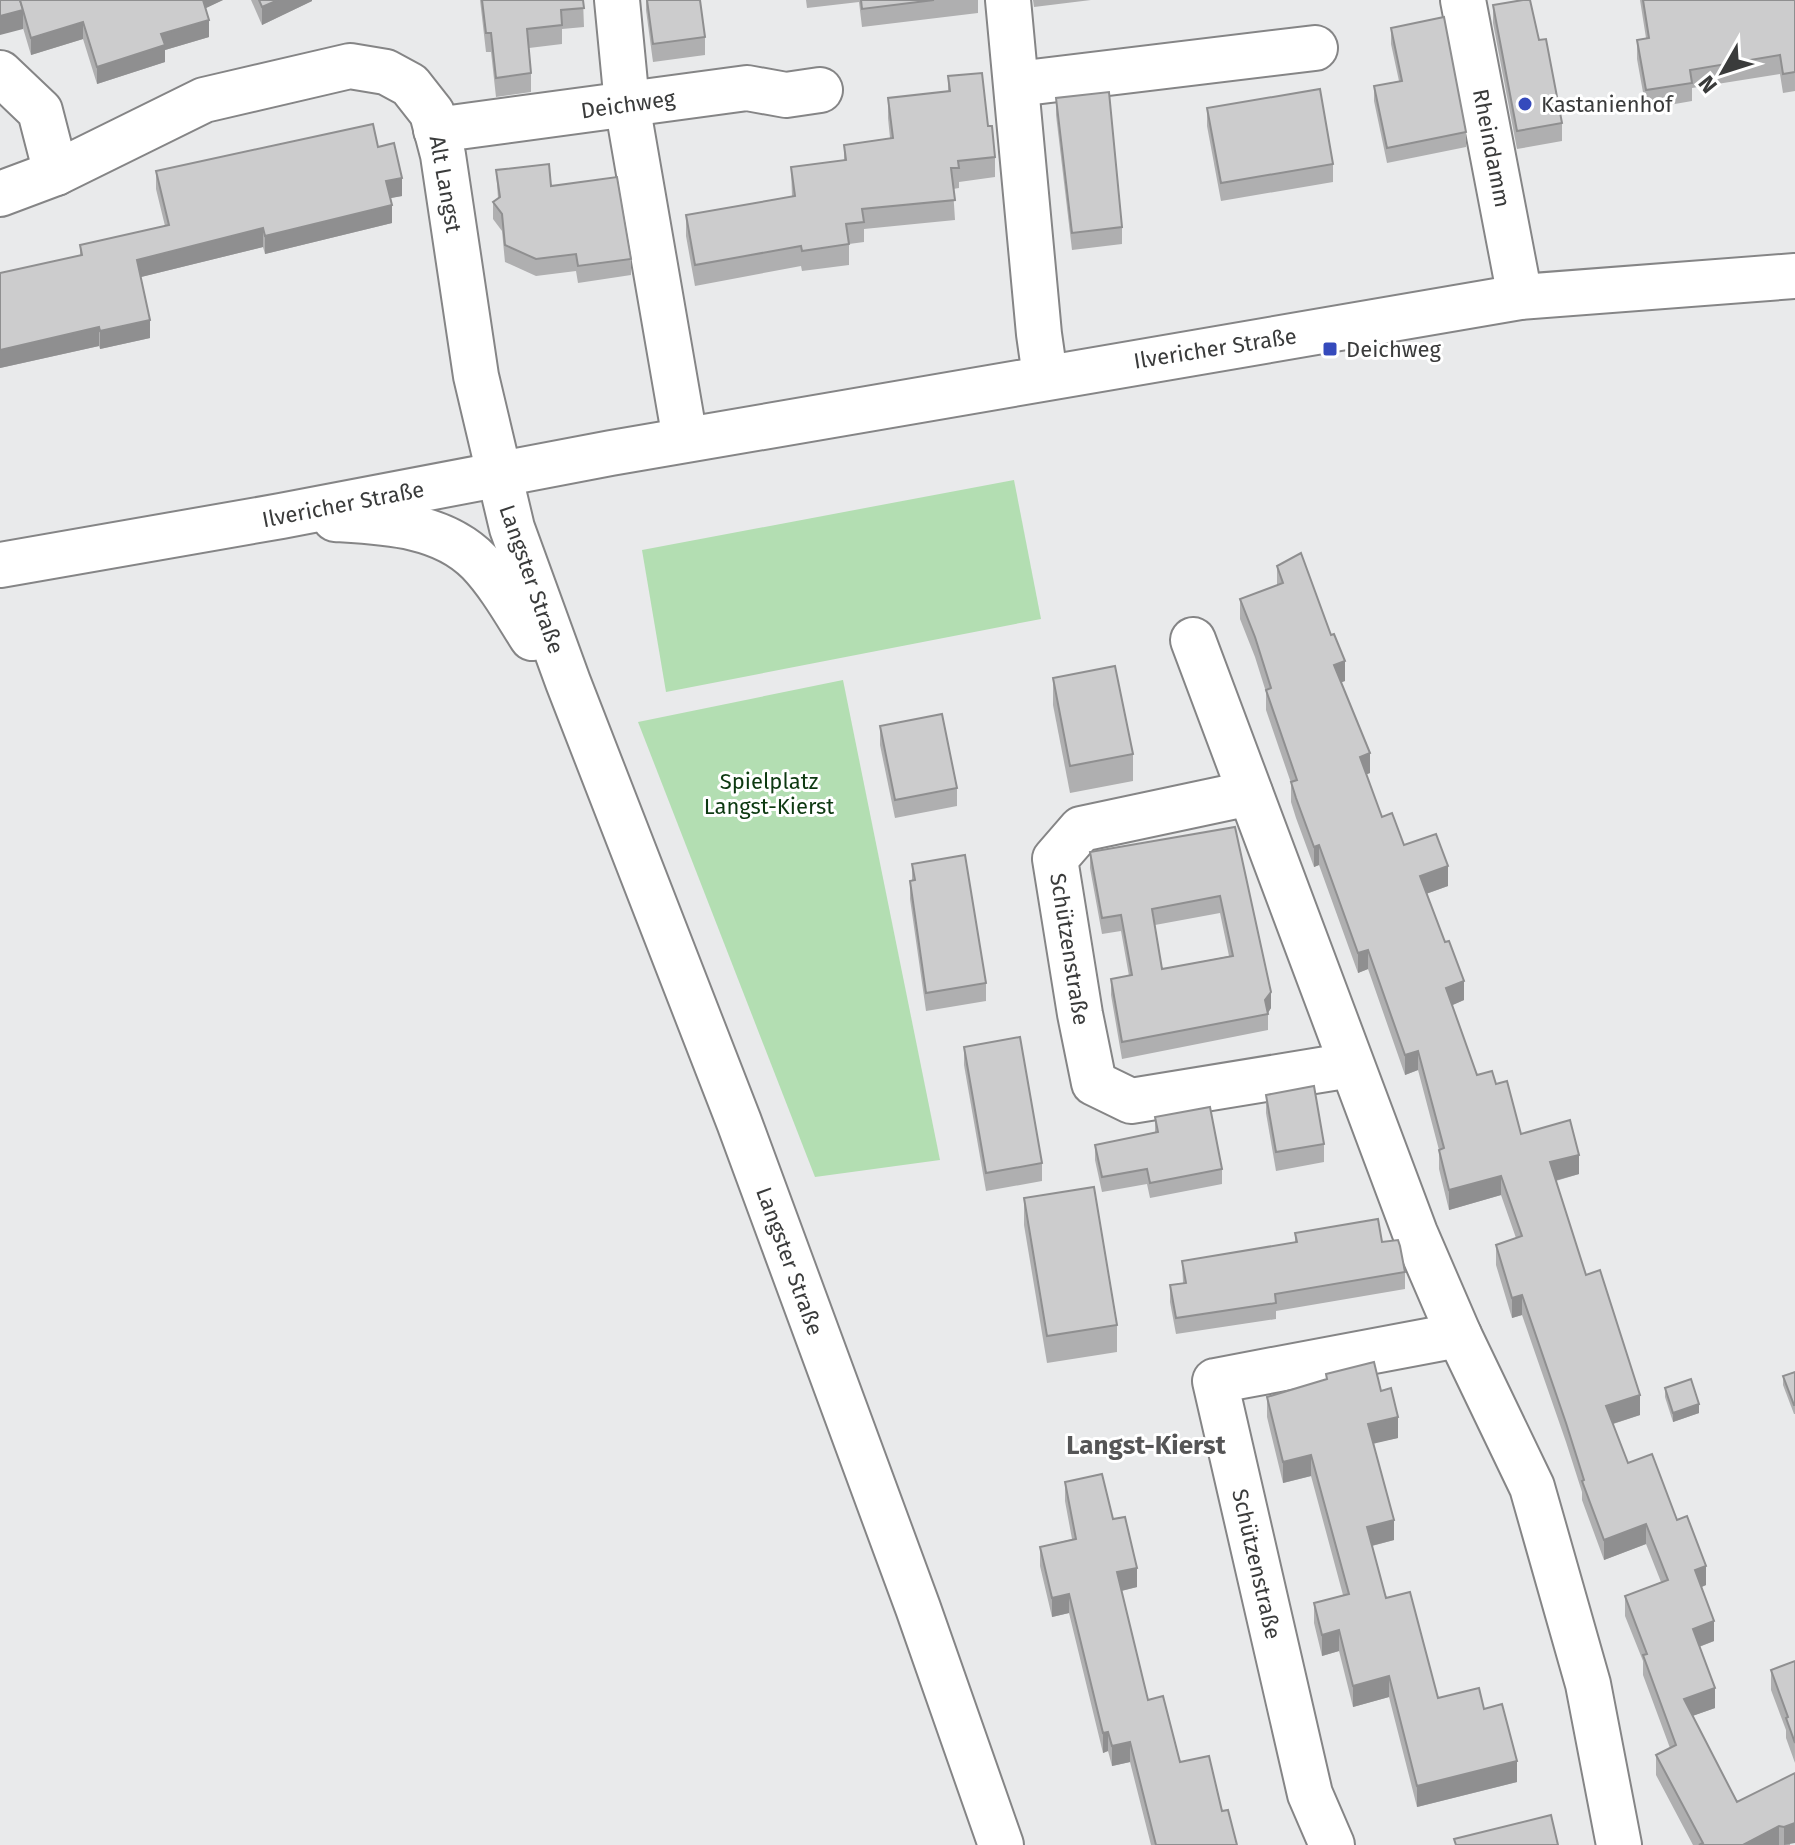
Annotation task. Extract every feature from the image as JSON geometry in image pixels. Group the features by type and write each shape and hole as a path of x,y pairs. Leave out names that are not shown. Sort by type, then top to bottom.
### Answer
{"street":[{"path":"617,0 627,104 685,439"},
{"path":"1008,0 1045,376"},
{"name":"Rheindamm","path":"1470,1 1520,297"},
{"path":"1017,84 1315,48"},
{"name":"Alt Langst","path":"0,194 56,173 204,100 350,66 386,72 410,85 432,113 443,155 476,376 498,475"},
{"path":"0,73 40,111 56,173"},
{"name":"Deichweg","path":"436,130 747,88 786,95 820,90"},
{"name":"Ilvericher Straße","path":"0,565 281,516 685,439 1520,297 1795,276"},
{"name":"Langster Straße","path":"498,475 512,528 568,682 744,1137 918,1608 1001,1845"},
{"name":"Langster Straße","path":"281,516 368,521 425,530 454,543 479,561 536,644 568,682"},
{"path":"1193,640 1415,1233 1459,1335 1532,1487 1588,1684 1619,1845"},
{"name":"Schützenstraße","path":"1250,793 1081,829 1055,859 1094,1083 1131,1101 1351,1065"},
{"name":"Schützenstraße","path":"1332,1845 1310,1794 1215,1381 1459,1335"}],"green space":[{"path":"1014,480 1041,619 666,692 642,550"},
{"name":"Spielplatz Langst-Kierst","path":"843,680 940,1160 815,1177 638,722"}],"building":[{"path":"0,0 20,0 23,10 0,16"},
{"path":"20,0 203,0 209,20 161,34 165,45 97,67 83,22 31,38"},
{"path":"259,0 278,0 262,7"},
{"path":"482,0 583,0 584,8 561,10 562,25 527,29 531,73 496,78 491,33 486,33"},
{"path":"647,0 700,0 705,37 653,44"},
{"path":"861,0 934,0 862,9"},
{"path":"1530,0 1539,40 1546,39 1562,123 1517,131 1493,5"},
{"path":"1643,0 1795,0 1795,72 1783,74 1780,55 1690,70 1692,83 1646,90 1637,40 1649,38"},
{"path":"1444,17 1466,132 1387,148 1374,86 1402,81 1391,28"},
{"path":"982,73 995,157 958,161 959,168 951,168 955,200 862,209 864,222 846,224 849,244 802,251 801,246 695,265 686,215 795,196 791,167 846,160 844,145 893,138 888,98 950,91 948,76"},
{"path":"1320,89 1333,164 1221,183 1207,108"},
{"path":"1109,92 1122,227 1072,233 1056,98"},
{"path":"373,124 378,147 394,143 402,178 386,181 392,205 265,236 263,228 137,260 150,320 100,331 99,327 0,350 0,273 82,255 80,245 169,225 156,171"},
{"path":"549,164 551,186 617,177 631,259 578,266 576,254 536,259 505,245 502,214 493,202 500,197 496,170"},
{"path":"1301,553 1331,635 1334,634 1345,661 1334,665 1370,753 1360,757 1382,817 1392,813 1404,845 1436,834 1448,866 1420,876 1445,942 1449,941 1464,981 1446,988 1477,1075 1492,1071 1496,1084 1507,1081 1521,1134 1570,1120 1579,1155 1550,1162 1586,1275 1600,1270 1640,1395 1606,1406 1628,1463 1652,1454 1677,1520 1687,1516 1706,1566 1695,1570 1714,1621 1693,1629 1715,1688 1684,1699 1737,1802 1795,1773 1795,1823 1779,1826 1743,1845 1699,1845 1703,1843 1656,1755 1676,1745 1625,1596 1668,1580 1646,1524 1604,1540 1522,1295 1512,1298 1496,1245 1522,1236 1501,1176 1449,1190 1439,1150 1444,1148 1418,1051 1405,1055 1368,950 1358,953 1319,845 1314,847 1296,798 1291,782 1297,780 1266,690 1271,688 1255,637 1240,599 1283,583 1277,566"},
{"path":"1115,666 1133,754 1070,766 1053,678"},
{"path":"942,714 957,788 895,800 880,726"},
{"path":"1235,827 1271,992 1265,1000 1268,1014 1122,1042 1111,979 1132,975 1121,915 1102,918 1090,852","holes":["1220,896 1233,956 1162,969 1152,909"]},
{"path":"965,855 986,983 926,993 910,881 915,880 912,864"},
{"path":"1020,1037 1042,1163 986,1173 964,1047"},
{"path":"1314,1086 1324,1144 1276,1152 1266,1095"},
{"path":"1210,1107 1222,1169 1150,1183 1147,1169 1102,1177 1095,1145 1158,1132 1155,1117"},
{"path":"1094,1187 1117,1325 1047,1336 1024,1198"},
{"path":"1378,1219 1382,1242 1398,1240 1405,1272 1275,1294 1276,1303 1176,1318 1170,1285 1186,1283 1182,1261 1297,1242 1295,1233"},
{"path":"1374,1362 1381,1391 1391,1388 1398,1417 1368,1424 1394,1520 1367,1527 1386,1598 1410,1592 1438,1698 1479,1688 1484,1709 1502,1704 1517,1761 1417,1786 1389,1676 1353,1686 1339,1630 1322,1635 1314,1603 1349,1594 1311,1455 1283,1462 1267,1397 1327,1379 1326,1374"},
{"path":"1795,1372 1795,1405 1794,1405 1783,1376"},
{"path":"1691,1379 1699,1404 1673,1413 1665,1388"},
{"path":"1102,1474 1113,1519 1125,1517 1137,1568 1117,1572 1148,1700 1163,1696 1180,1762 1209,1756 1222,1811 1228,1810 1237,1845 1156,1845 1130,1742 1112,1746 1108,1732 1103,1733 1069,1594 1052,1598 1040,1547 1076,1539 1065,1482"},
{"path":"1795,1661 1795,1743 1771,1670"},
{"path":"1551,1815 1558,1845 1456,1845 1454,1839"}],"place":[{"name":"Kastanienhof","path":"1525,104"},
{"name":"Deichweg","path":"1330,349"}],"district":[{"name":"Langst-Kierst","path":"1146,1445"}]}
